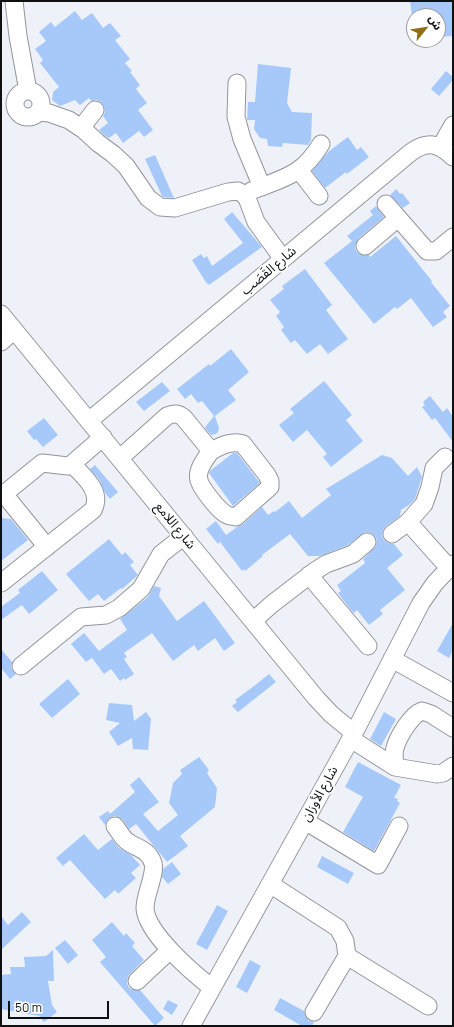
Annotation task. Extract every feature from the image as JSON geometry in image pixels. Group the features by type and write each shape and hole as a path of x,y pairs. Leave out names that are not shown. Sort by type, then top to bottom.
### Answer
{"street":[{"path":"14,1 18,36 28,91"},
{"path":"237,83 236,117 242,139 262,187"},
{"path":"39,112 41,103 40,99 34,92 22,92 8,106 19,114 27,117 36,115 39,112 49,113 69,120 81,128 126,166 148,198 160,206 175,208 228,192 238,192 243,194 247,198 256,222 283,259"},
{"path":"81,128 95,110"},
{"path":"447,152 453,125"},
{"path":"243,194 277,181 299,170 305,166 321,144"},
{"name":"شارع القَصَب","path":"90,420 413,151 424,145 432,145 447,152"},
{"path":"299,170 319,196"},
{"path":"386,204 426,251 436,251 453,237"},
{"path":"365,246 398,218"},
{"name":"شارع اللامع","path":"1,314 90,420 316,698 352,736 395,767"},
{"path":"1,342 14,330"},
{"path":"120,458 167,416 174,413 179,414 184,418 211,451"},
{"path":"47,546 4,494 42,463 68,466 72,464 103,437"},
{"path":"237,441 243,444 270,481 270,487 236,517 224,513 198,480 204,460 211,451 237,441"},
{"path":"392,534 408,522 424,504 430,487 434,468 445,457"},
{"path":"1,582 93,510 95,506 96,494 93,488 72,464"},
{"path":"408,522 451,566"},
{"path":"21,666 81,617 106,615 120,608 141,589 160,554 184,536"},
{"path":"253,620 309,575 326,564 353,554 367,542"},
{"name":"شارع الأوزان","path":"191,1026 352,736 421,603 435,583 451,566"},
{"path":"309,575 368,646"},
{"path":"392,660 453,693"},
{"path":"453,728 431,714 422,711 417,713 410,719 395,749 395,767 437,774 443,773 453,766"},
{"path":"305,821 378,865 398,826"},
{"path":"115,826 128,842 140,847 153,863 154,869 148,888 145,909 147,918 152,927 170,950 193,974 212,988"},
{"path":"270,884 338,928 345,941 347,956 314,1012"},
{"path":"137,981 170,950"},
{"path":"347,956 428,1006"}],"building":[{"path":"410,1 453,1 453,36 446,36 446,8 411,8"},
{"path":"75,11 82,20 92,13 103,28 110,23 121,36 115,40 130,59 125,63 132,71 130,72 140,85 136,89 147,103 138,110 153,130 144,137 139,131 123,143 116,133 109,138 104,135 99,130 108,123 103,116 105,112 104,107 101,102 97,100 91,101 89,98 80,105 75,100 60,106 52,100 53,92 59,87 40,63 43,60 35,49 46,41 39,32 51,22 55,27"},
{"path":"258,64 291,68 287,103 292,112 312,113 311,140 308,145 283,143 282,147 268,146 267,139 260,138 254,129 255,120 247,120 248,102 255,102"},
{"path":"446,71 453,77 453,80 439,96 431,89"},
{"path":"348,137 357,150 361,147 369,157 347,174 346,172 325,188 312,171 329,151"},
{"path":"155,155 174,198 162,196 145,159"},
{"path":"396,189 400,194 402,193 410,203 403,208 390,195"},
{"path":"376,206 384,217 359,238 355,248 361,255 369,255 370,257 396,236 450,306 443,312 447,317 433,327 411,298 397,309 395,307 374,324 324,263 352,241 347,236 373,215 370,211"},
{"path":"232,212 262,247 209,285 192,260 201,254 204,258 207,256 212,266 243,243 224,219"},
{"path":"305,269 332,305 326,310 348,339 328,354 320,344 307,354 295,340 291,343 281,330 284,327 276,316 280,312 270,300 284,289 282,286"},
{"path":"231,349 249,372 228,390 236,400 215,416 219,428 216,434 211,435 205,428 214,416 202,401 198,403 191,394 185,399 177,389"},
{"path":"324,381 352,415 346,420 363,441 331,467 323,457 327,454 307,430 293,442 279,425 294,413 290,409"},
{"path":"162,382 170,391 144,411 136,402"},
{"path":"430,396 443,412 447,408 453,417 453,442 435,418 432,420 422,407 425,405 423,402"},
{"path":"44,418 58,435 43,447 36,439 34,440 27,431"},
{"path":"233,453 237,453 260,483 233,506 209,473"},
{"path":"382,455 392,458 408,476 417,467 422,477 415,499 401,510 400,516 386,526 383,530 382,536 388,543 394,544 403,555 387,568 405,590 380,610 383,614 369,625 357,610 354,613 350,609 338,593 341,591 337,585 365,563 363,559 376,546 377,540 371,533 365,532 348,545 320,556 308,556 290,534 262,555 263,556 245,571 244,569 242,571 220,542 218,544 206,529 216,521 226,535 243,524 262,507 268,515 274,511 275,512 289,501 302,518 331,495 326,489"},
{"path":"95,465 118,492 110,499 105,493 99,479 90,469"},
{"path":"1,518 11,519 28,540 1,561"},
{"path":"109,539 122,555 125,552 134,562 130,565 138,575 122,589 121,588 104,601 98,594 89,601 66,574"},
{"path":"42,571 58,590 29,614 22,605 1,620 1,607 20,593 18,590"},
{"path":"154,586 161,588 159,596 177,621 204,601 235,643 224,651 215,638 198,651 194,645 173,661 152,633 124,653 127,657 124,659 134,674 125,680 124,678 120,681 111,669 104,674 92,658 86,662 71,644 84,633 99,651 127,630 120,619 148,597"},
{"path":"453,623 453,650 449,658 437,651"},
{"path":"1,649 12,662 11,668 16,674 10,679 1,668"},
{"path":"269,674 276,682 238,712 232,706 237,702 235,700"},
{"path":"68,679 80,694 52,718 39,704"},
{"path":"109,703 132,705 134,721 146,712 151,719 148,750 133,749 132,738 118,746 109,732 120,723 106,720"},
{"path":"384,712 396,719 381,746 370,739"},
{"path":"199,757 209,770 207,773 217,788 215,807 180,836 188,846 167,862 136,824 129,829 123,820 114,816 109,818 105,825 99,817 108,811 110,814 135,792 130,785 139,777 159,802 143,814 158,831 178,815 169,803 173,783 182,774 180,770"},
{"path":"358,762 401,785 394,798 398,799 397,801 400,803 374,851 343,832 363,797 345,787"},
{"path":"84,834 98,850 112,839 119,848 131,855 140,865 131,873 136,878 118,894 115,890 105,899 70,860 63,866 56,858"},
{"path":"322,856 354,873 348,884 317,867"},
{"path":"172,862 181,874 168,884 162,877 163,869"},
{"path":"217,905 228,911 207,950 196,944"},
{"path":"22,912 31,922 1,950 1,916 8,925"},
{"path":"112,922 124,936 126,933 135,943 132,946 144,960 128,976 127,983 129,988 140,990 164,1018 155,1026 100,962 106,957 92,940"},
{"path":"65,940 78,955 68,964 55,948"},
{"path":"53,950 54,981 48,981 52,1005 57,1012 44,1022 39,1016 1,1009 1,975 11,974 10,967 25,967 24,957 46,956"},
{"path":"250,960 261,966 247,993 236,987"},
{"path":"280,998 304,1011 309,1021 314,1022 312,1026 302,1026 274,1010"},
{"path":"168,1000 178,1005 172,1015 163,1009"}]}
